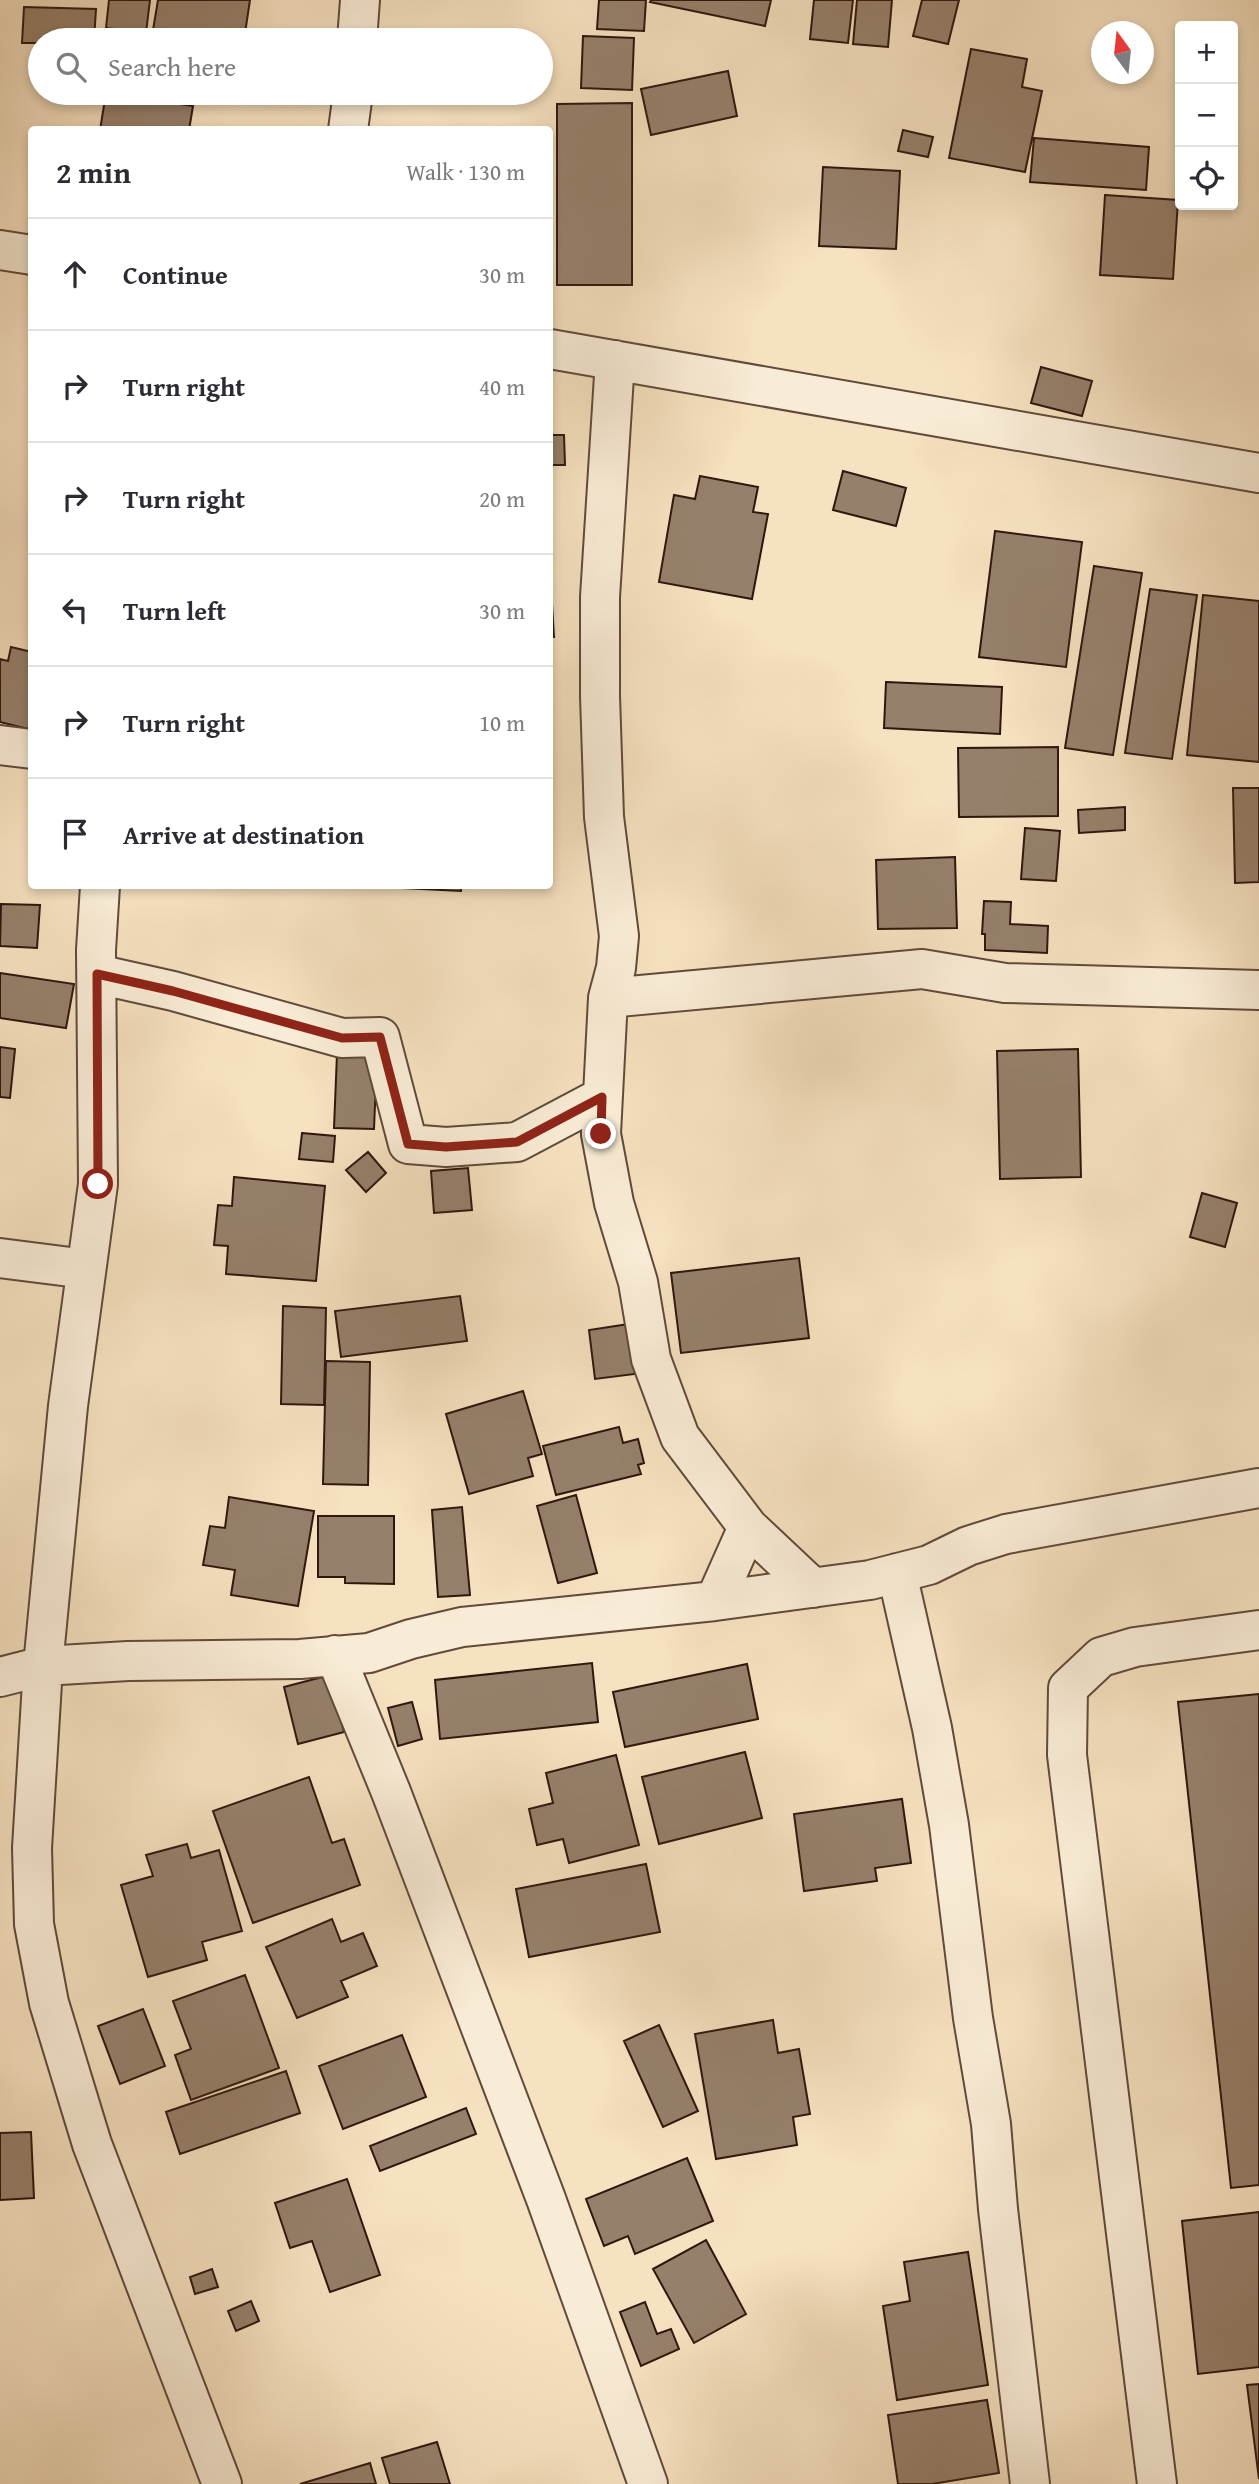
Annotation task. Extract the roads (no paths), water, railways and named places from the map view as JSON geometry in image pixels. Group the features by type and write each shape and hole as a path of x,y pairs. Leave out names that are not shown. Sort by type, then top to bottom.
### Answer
{"street":[{"path":"359,28 360,0"},
{"path":"349,126 351,105"},
{"path":"0,250 28,255"},
{"path":"553,350 1259,473"},
{"path":"614,360 600,597 604,817 619,936 616,968 608,998 601,1134 614,1203 638,1282 651,1359 680,1437 748,1527 813,1588"},
{"path":"0,745 28,748"},
{"path":"100,889 97,974 98,1184 68,1406 43,1666 32,1861 34,1924 49,2003 92,2144 222,2484"},
{"path":"608,998 922,969 1005,983 1259,990"},
{"path":"97,974 173,991 342,1038 380,1037 408,1144 446,1147 517,1142 602,1097"},
{"path":"0,1258 86,1269"},
{"path":"0,1677 43,1666 128,1661 300,1659 369,1653 411,1639 462,1627 715,1601 870,1580 929,1565 968,1546 1006,1534 1259,1488"},
{"path":"715,1601 748,1527"},
{"path":"897,1573 932,1728 949,1825 973,2018 991,2124 998,2209 1030,2484"},
{"path":"1157,2484 1068,1755 1068,1688 1101,1657 1135,1647 1259,1630"},
{"path":"335,1655 396,1804 546,2199 648,2484"}]}
